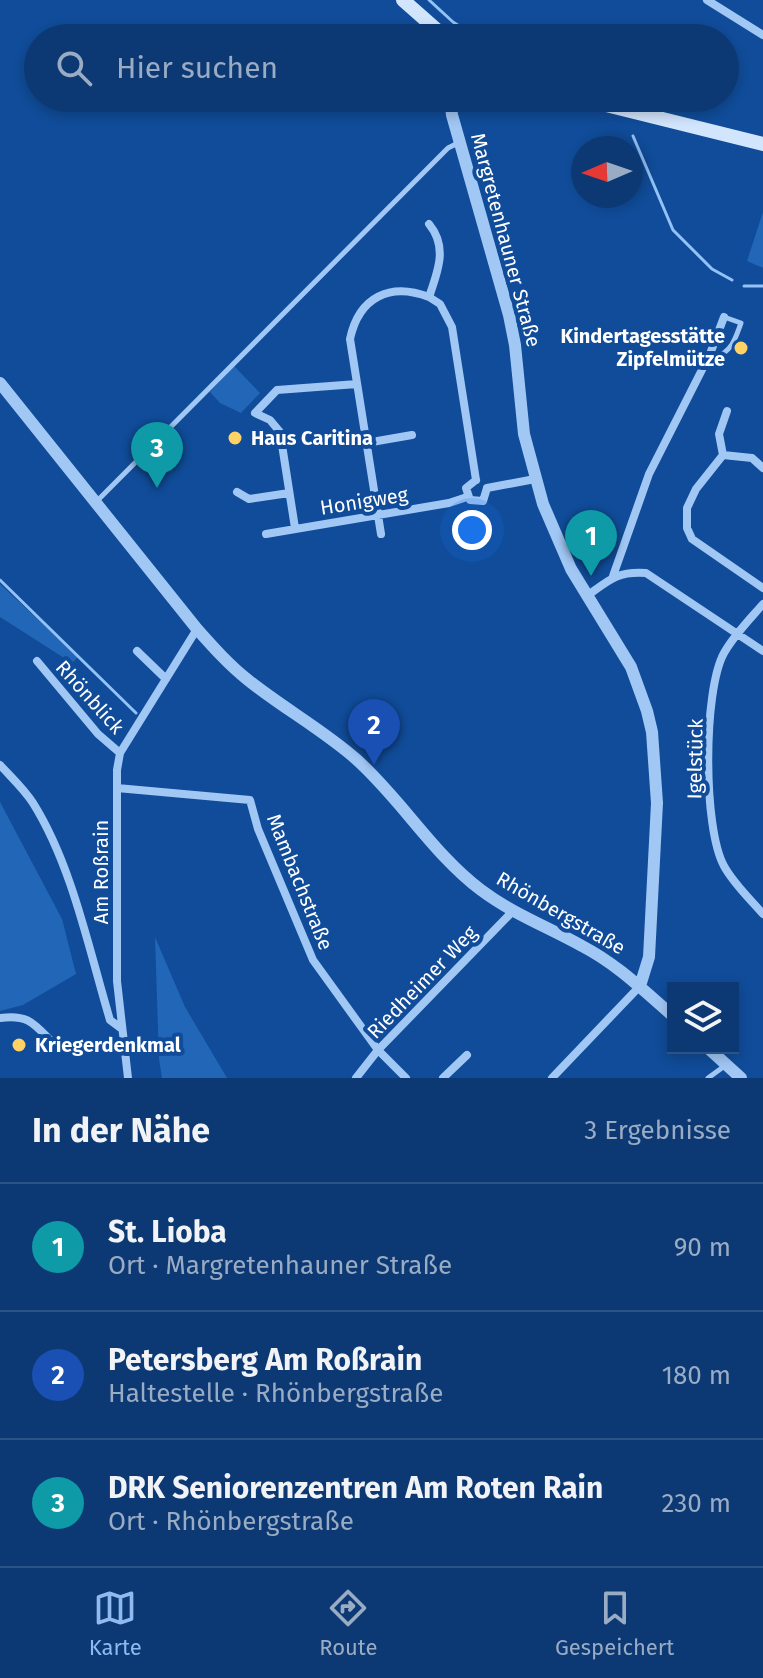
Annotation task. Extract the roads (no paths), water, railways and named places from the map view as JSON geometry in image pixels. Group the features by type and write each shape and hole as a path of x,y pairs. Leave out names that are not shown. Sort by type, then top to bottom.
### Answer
{"main road":[{"path":"403,0 430,24"},
{"path":"634,112 763,144"}],"street":[{"path":"707,0 763,35"},
{"name":"Margretenhauner Straße","path":"453,112 509,315 521,415 535,479 553,529 587,596 631,667 652,732 657,803 649,957 640,986"},
{"path":"429,224 438,235 441,253 429,297"},
{"path":"381,534 350,339 359,313 381,294 414,291 429,297 440,304 452,327 476,480"},
{"path":"613,576 649,474 714,355 724,317"},
{"name":"Rhönbergstraße","path":"0,383 197,629 246,679 357,760 404,807 427,838 487,895 583,946 640,986 667,1011"},
{"path":"295,528 280,432 270,420 255,413 277,390 357,384"},
{"path":"727,411 719,434 723,455 696,489 687,508 687,528 692,539 763,588"},
{"path":"366,443 412,435"},
{"path":"723,455 752,458 763,468"},
{"path":"487,488 535,479"},
{"path":"476,480 483,482 487,488 486,497 479,502 467,497 468,484 476,480"},
{"path":"237,492 249,499 289,493"},
{"name":"Honigweg","path":"266,534 449,503 467,497"},
{"path":"587,596 613,576 646,573 763,651"},
{"name":"Igelstück","path":"763,604 724,654 714,686 710,809 712,833 725,869 763,914"},
{"name":"Am Roßrain","path":"128,1078 117,981 117,788 120,753 197,629"},
{"path":"137,651 166,679"},
{"name":"Rhönblick","path":"37,661 98,734 120,753"},
{"path":"0,765 30,799 44,822 66,876 110,1020 122,1029"},
{"name":"Mambachstraße","path":"117,788 250,800 258,829 313,960 378,1050 406,1078"},
{"name":"Riedheimer Weg","path":"356,1078 378,1050 513,911"},
{"path":"552,1078 640,986"},
{"path":"0,1018 13,1016 29,1019 53,1043"},
{"path":"714,1054 741,1078"},
{"path":"443,1078 467,1055"}],"lane":[{"path":"95,502 448,148 460,142"},
{"path":"714,355 727,352 733,345 741,323 724,317"},
{"path":"708,1078 726,1065"}],"waterway":[{"path":"429,0 456,24"},
{"path":"643,160 673,230 712,269 732,280"},
{"path":"744,286 763,286"},
{"path":"0,580 136,713"}],"place":[{"name":"Kindertagesstätte Zipfelmütze","path":"741,348"},
{"name":"Haus Caritina","path":"235,438"},
{"name":"DRK Seniorenzentren Am Roten Rain","path":"157,488"},
{"name":"St. Lioba","path":"591,576"},
{"name":"Petersberg Am Roßrain","path":"374,765"},
{"name":"Kriegerdenkmal","path":"19,1045"}]}
